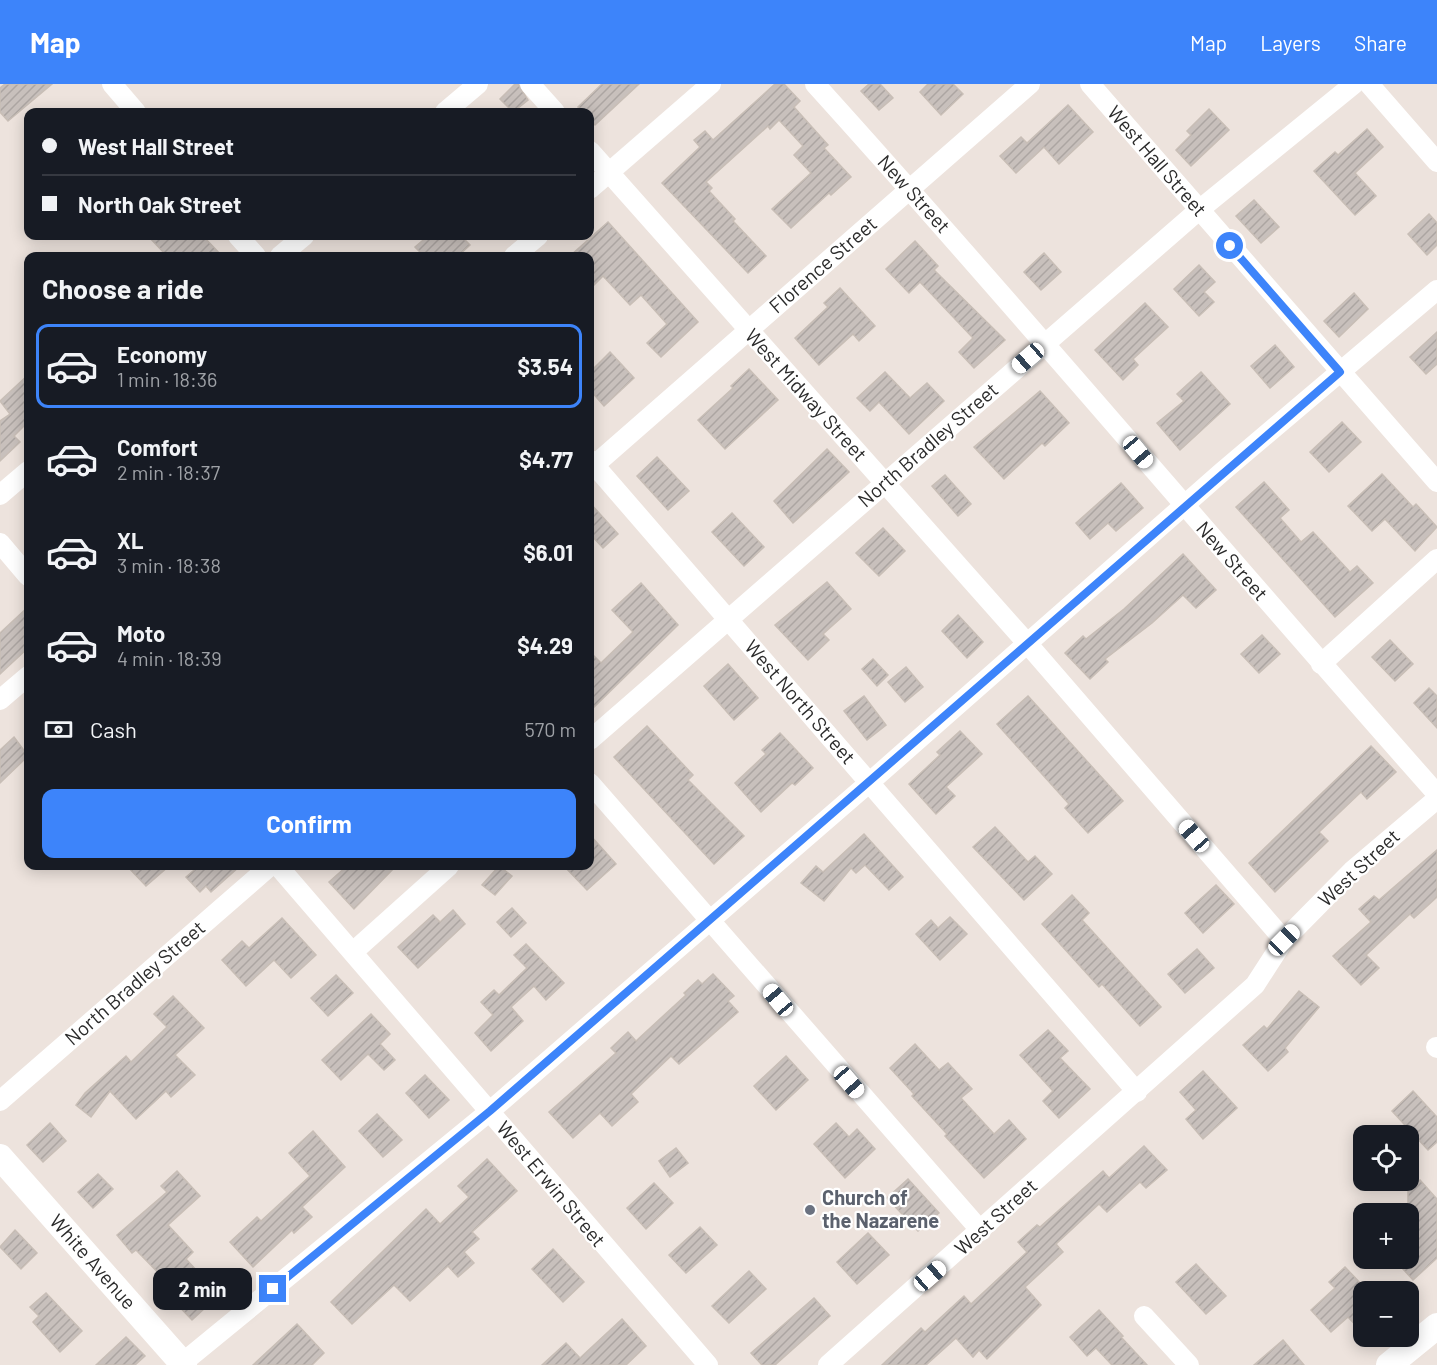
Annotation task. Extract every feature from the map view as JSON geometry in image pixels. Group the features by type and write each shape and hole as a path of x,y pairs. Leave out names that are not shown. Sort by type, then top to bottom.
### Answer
{"street":[{"path":"112,84 133,108"},
{"path":"450,108 478,84"},
{"path":"530,84 551,108"},
{"path":"594,185 711,84"},
{"name":"New Street","path":"815,84 1046,342 1184,506 1437,794"},
{"name":"Florence Street","path":"594,462 1030,84"},
{"name":"West Hall Street","path":"1090,84 1437,482"},
{"name":"North Bradley Street","path":"594,737 1199,210 1354,84"},
{"path":"1370,84 1437,162"},
{"name":"West Midway Street","path":"594,155 1026,642 1284,940"},
{"path":"242,240 252,252"},
{"path":"285,252 299,240"},
{"path":"519,252 533,240"},
{"path":"182,1364 490,1111 708,919 870,782 1026,642 1437,290"},
{"name":"West North Street","path":"594,468 729,619 1004,941 1137,1092"},
{"path":"0,495 24,474"},
{"path":"0,543 24,571"},
{"path":"1321,664 1437,559"},
{"path":"0,700 24,679"},
{"path":"594,788 981,1231"},
{"name":"West Street","path":"828,1365 1137,1092 1254,985 1284,940 1352,871 1437,799"},
{"name":"North Bradley Street","path":"0,1101 265,870"},
{"name":"West Erwin Street","path":"281,870 708,1365"},
{"path":"353,952 445,870"},
{"name":"White Avenue","path":"0,1157 182,1364"},
{"path":"1144,1316 1189,1365"},
{"path":"1389,1365 1437,1326"}],"building":[{"path":"5,84 52,84 8,121 0,112 0,88"},
{"path":"515,84 518,84 528,100 518,108 509,108 500,99"},
{"path":"602,84 639,84 595,125 594,108 578,107"},
{"path":"775,84 784,84 800,101 794,107 828,145 824,148 851,177 831,195 829,193 791,228 772,209 811,173 794,155 803,146 779,120 770,129 768,126 706,182 712,188 709,191 735,219 733,221 766,256 748,273 662,183 700,147 694,140 705,131 713,140"},
{"path":"869,84 880,84 893,98 879,110 861,91"},
{"path":"928,84 953,84 963,94 941,115 920,92"},
{"path":"1068,105 1093,132 1059,164 1044,147 1016,173 1000,156 1021,137 1027,143"},
{"path":"1209,109 1229,130 1191,166 1176,150 1191,135 1187,131"},
{"path":"1367,129 1383,147 1355,173 1376,196 1355,215 1314,171 1335,152 1338,155"},
{"path":"1254,200 1279,227 1261,243 1236,216"},
{"path":"1429,214 1437,223 1437,245 1427,255 1408,234"},
{"path":"608,222 698,322 661,357 647,343 667,324 641,295 630,305 603,276 594,285 594,252 574,252 588,240 594,240 594,235"},
{"path":"152,240 207,240 218,252 163,252"},
{"path":"423,240 465,240 470,245 462,252 420,252 415,247"},
{"path":"915,241 938,266 934,270 1005,340 974,368 959,352 973,338 920,282 909,293 886,269"},
{"path":"1044,253 1061,272 1041,290 1024,272"},
{"path":"1199,265 1215,282 1204,292 1214,302 1199,316 1174,289"},
{"path":"840,288 875,326 859,341 853,334 819,365 795,338 828,307 824,303"},
{"path":"1354,293 1368,309 1339,337 1324,321"},
{"path":"1145,303 1168,327 1133,359 1138,365 1123,380 1095,350"},
{"path":"1437,332 1437,364 1426,374 1410,357"},
{"path":"1275,345 1294,367 1270,388 1251,366"},
{"path":"610,352 634,378 604,406 594,395 594,368"},
{"path":"749,369 778,400 725,449 698,420 733,388 731,386"},
{"path":"885,372 910,398 927,383 944,401 909,434 879,402 870,411 857,398"},
{"path":"1201,372 1230,404 1180,450 1157,423 1184,401 1177,394"},
{"path":"24,379 24,426 14,436 20,442 0,461 0,421 10,414 0,401"},
{"path":"1040,391 1069,423 1045,446 1042,443 1004,479 974,447"},
{"path":"1342,422 1361,442 1329,472 1310,452"},
{"path":"827,449 849,472 793,523 774,501"},
{"path":"657,457 689,491 668,510 637,476"},
{"path":"1382,474 1413,507 1416,504 1437,527 1415,551 1385,519 1372,531 1348,506"},
{"path":"945,475 971,504 958,516 932,486"},
{"path":"1264,482 1289,510 1280,518 1301,542 1313,532 1350,572 1357,566 1373,583 1335,617 1236,507"},
{"path":"1121,483 1143,508 1116,531 1108,523 1090,539 1076,523"},
{"path":"594,507 618,534 603,548 594,538"},
{"path":"732,513 764,547 744,566 712,532"},
{"path":"883,528 905,551 879,576 856,553"},
{"path":"1183,554 1216,590 1196,608 1183,595 1152,623 1105,659 1108,662 1090,679 1065,653 1083,636 1086,639 1124,609"},
{"path":"827,582 851,609 823,634 829,640 808,660 775,625"},
{"path":"641,583 678,625 594,707 594,656 601,663 633,632 612,610"},
{"path":"24,611 24,652 0,674 0,633"},
{"path":"958,615 983,642 967,658 942,631"},
{"path":"1262,635 1280,654 1259,673 1241,654"},
{"path":"1390,640 1413,664 1395,681 1372,657"},
{"path":"873,659 888,675 877,686 862,669"},
{"path":"728,664 758,698 734,720 704,686"},
{"path":"906,667 923,687 905,702 888,682"},
{"path":"1429,688 1437,696 1437,728 1414,703"},
{"path":"864,696 886,725 867,740 844,711"},
{"path":"1028,696 1123,801 1088,833 1065,808 1069,804 997,724"},
{"path":"647,726 693,775 688,780 744,836 714,864 614,757"},
{"path":"960,731 982,754 946,787 955,796 936,814 909,784 940,755 937,752"},
{"path":"780,733 813,768 795,785 792,783 761,812 735,783 766,754 762,750"},
{"path":"14,737 24,751 24,760 0,783 0,750"},
{"path":"1371,746 1396,772 1367,799 1361,792 1319,832 1328,841 1275,892 1249,863"},
{"path":"995,827 1028,862 1035,856 1052,874 1024,900 973,847"},
{"path":"864,834 903,877 889,890 865,865 856,873 851,868 824,901 801,883 816,866 823,872"},
{"path":"594,839 616,864 587,890 568,870 594,870"},
{"path":"1437,850 1437,897 1414,918 1410,914 1366,955 1379,968 1361,985 1333,956 1371,922 1359,909 1374,896 1379,900"},
{"path":"131,870 164,870 146,886"},
{"path":"194,870 236,870 211,892 206,886 200,892 186,877"},
{"path":"342,870 392,870 354,909 329,882"},
{"path":"495,870 504,870 512,876 495,895 482,885"},
{"path":"1216,885 1234,904 1203,933 1185,913"},
{"path":"1072,895 1089,913 1082,920 1161,1007 1140,1026 1102,984 1099,987 1042,924"},
{"path":"512,908 526,923 511,937 497,922"},
{"path":"453,910 465,924 418,968 398,947 433,915 440,922"},
{"path":"950,917 967,934 940,960 916,934 931,920 938,928"},
{"path":"282,918 316,955 291,978 274,960 246,986 222,960 242,941 249,948"},
{"path":"526,944 564,983 546,1000 534,986 511,1007 523,1021 491,1051 475,1033 493,1015 481,1002 494,990 499,995 527,968 514,955"},
{"path":"1197,949 1214,968 1185,993 1168,974"},
{"path":"713,974 734,996 728,1001 738,1012 679,1064 671,1056 631,1094 638,1102 612,1126 600,1113 573,1138 549,1112 616,1053 611,1048 628,1032 636,1041 686,995 684,993 698,980 702,984"},
{"path":"336,975 353,993 328,1016 311,998"},
{"path":"1299,991 1319,1007 1285,1048 1288,1052 1268,1071 1243,1045 1264,1026 1267,1029"},
{"path":"173,996 204,1028 175,1055 195,1075 171,1097 166,1091 136,1119 110,1091 91,1117 76,1105 85,1093 126,1056 131,1062 167,1027 154,1014"},
{"path":"371,1014 390,1034 380,1044 395,1060 384,1070 368,1054 341,1080 322,1060"},
{"path":"1048,1030 1068,1051 1060,1058 1090,1089 1059,1118 1043,1101 1053,1091 1020,1055"},
{"path":"915,1044 939,1070 948,1063 972,1089 961,1098 994,1134 1009,1120 1026,1139 984,1178 945,1136 947,1134 890,1068"},
{"path":"786,1056 808,1080 776,1110 754,1086"},
{"path":"1203,1071 1237,1108 1203,1139 1186,1119 1196,1110 1180,1092"},
{"path":"425,1075 449,1100 429,1118 406,1093"},
{"path":"1413,1091 1437,1117 1437,1142 1428,1150 1419,1140 1419,1125 1405,1125 1392,1111"},
{"path":"377,1114 402,1140 383,1157 359,1131"},
{"path":"50,1123 66,1141 43,1162 27,1145"},
{"path":"836,1123 849,1137 857,1129 875,1149 845,1178 814,1144"},
{"path":"313,1131 345,1167 302,1207 312,1217 294,1233 292,1230 253,1267 230,1242 257,1217 261,1221 310,1176 289,1153"},
{"path":"1144,1146 1167,1170 1146,1188 1140,1182 1107,1212 1099,1204 1056,1244 1063,1252 1025,1287 1041,1305 987,1359 979,1350 973,1357 956,1338 926,1365 882,1365 921,1328 925,1332 964,1296 971,1304 1027,1252 1018,1242 1037,1225 1040,1227 1103,1171 1109,1178"},
{"path":"676,1148 688,1163 670,1177 659,1161"},
{"path":"487,1159 517,1191 472,1232 479,1239 464,1252 474,1263 458,1277 448,1266 410,1301 394,1285 352,1324 331,1302 426,1209 440,1224 469,1197 458,1186"},
{"path":"177,1171 200,1196 168,1225 193,1252 186,1259 219,1295 192,1320 170,1297 176,1291 136,1250 132,1253 117,1235 167,1192 161,1186"},
{"path":"98,1174 113,1189 93,1208 78,1192"},
{"path":"908,1179 939,1213 918,1231 887,1198"},
{"path":"1419,1181 1437,1199 1437,1258 1413,1280 1403,1269 1419,1269 1419,1203 1408,1203 1408,1191 1419,1191"},
{"path":"654,1183 673,1203 646,1229 627,1208"},
{"path":"700,1227 717,1245 686,1273 669,1255"},
{"path":"15,1230 37,1253 21,1269 0,1247"},
{"path":"868,1233 889,1255 857,1284 837,1262"},
{"path":"553,1249 584,1282 563,1302 532,1269"},
{"path":"1196,1264 1226,1296 1206,1314 1176,1282"},
{"path":"1345,1267 1358,1281 1353,1281 1353,1322 1348,1317 1331,1332 1311,1310 1335,1288 1329,1282"},
{"path":"749,1271 766,1289 729,1323 712,1306"},
{"path":"46,1293 82,1331 60,1352 33,1322 39,1316 30,1307"},
{"path":"814,1298 830,1316 775,1365 762,1365 751,1353"},
{"path":"1099,1310 1147,1365 1112,1365 1096,1348 1087,1356 1070,1337"},
{"path":"622,1319 646,1346 626,1365 542,1365 566,1343 580,1358"},
{"path":"297,1324 324,1353 312,1365 253,1365"},
{"path":"126,1337 145,1356 135,1365 96,1365"},
{"path":"1283,1340 1304,1365 1254,1365"}],"place":[{"name":"Church of the Nazarene","path":"810,1210"}],"route":[{"path":"273,1289 490,1111 708,919 870,782 1026,642 1340,372 1230,246"}]}
